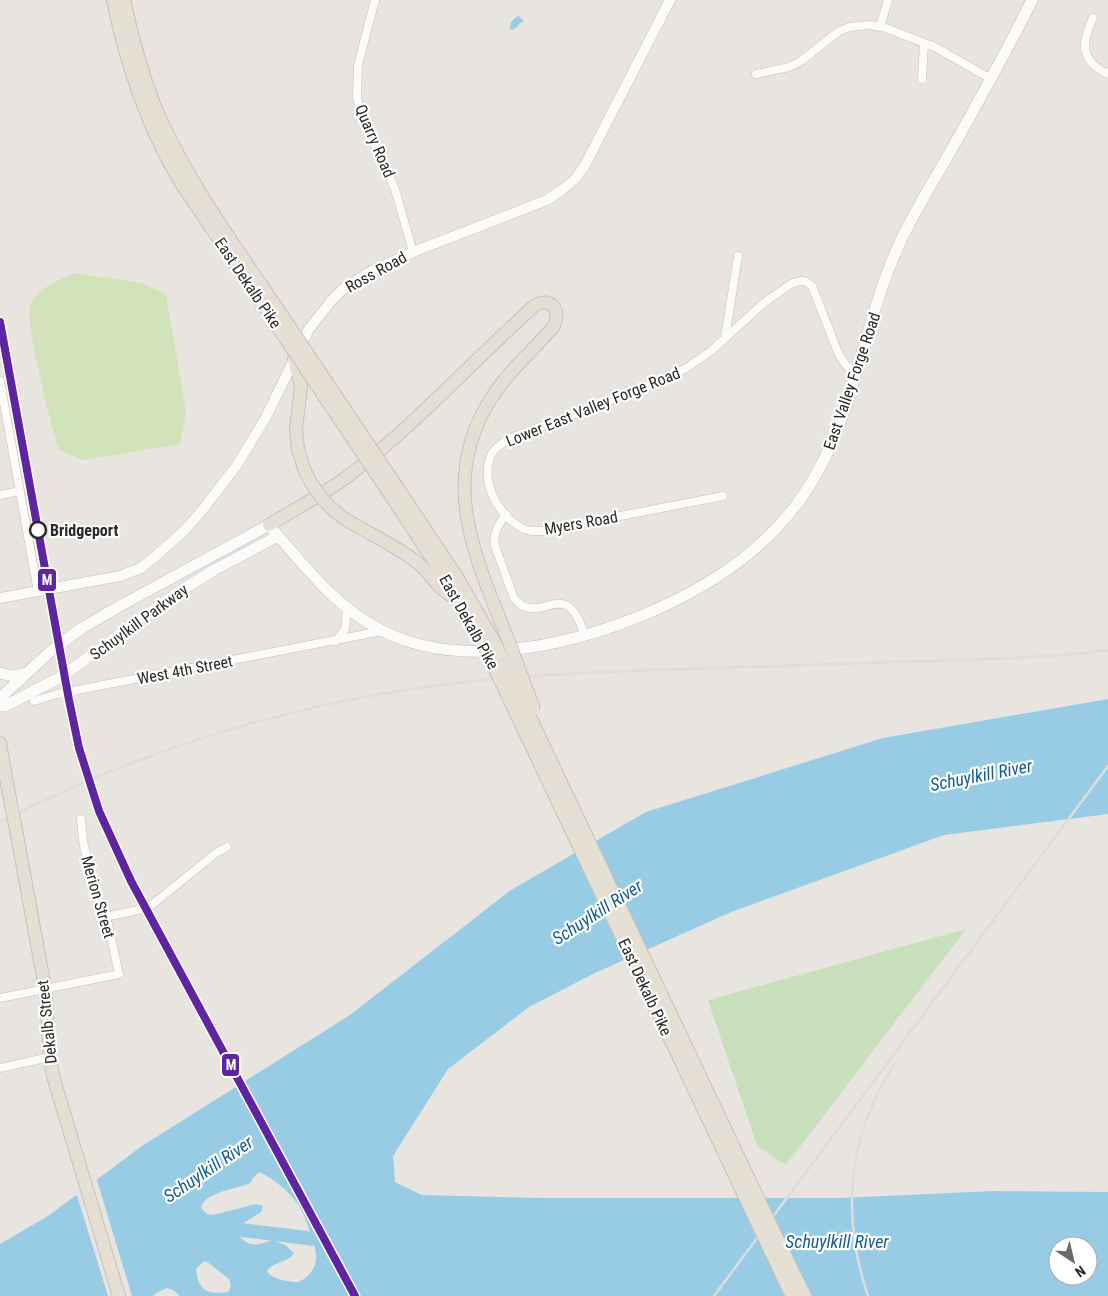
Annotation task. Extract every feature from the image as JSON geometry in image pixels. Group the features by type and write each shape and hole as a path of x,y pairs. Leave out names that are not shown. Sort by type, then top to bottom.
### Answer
{"highway":[{"name":"East Dekalb Pike","path":"113,0 126,56 137,92 179,180 277,326 457,577 787,1273"},
{"name":"East Dekalb Pike","path":"124,0 141,68 160,117 199,192 281,314 393,490 458,599 489,643 532,720 787,1273"},
{"path":"269,524 328,490 360,466 405,428 533,307 547,302 554,307 557,316 554,326 511,371 489,401 475,430 466,467 465,513 470,536 482,574 534,706 532,720"},
{"path":"294,360 302,387 296,429 298,450 304,469 314,489 328,506 355,525 414,560 426,570 446,593 458,599"},
{"name":"Dekalb Street","path":"0,743 44,988 50,1057 56,1088 120,1296"},
{"path":"787,1273 792,1296"},
{"path":"787,1273 805,1296"}],"main road":[{"name":"East Valley Forge Road","path":"269,524 318,581 347,609 382,631 423,646 466,652 514,650 584,634 629,620 688,593 717,576 740,560 771,533 796,505 822,464 837,432 896,251 914,215 991,79 1032,0"},
{"name":"Schuylkill Parkway","path":"0,698 64,640 100,617 269,524"},
{"name":"Schuylkill Parkway","path":"0,706 5,706 61,677 177,593 214,570 278,536"},
{"path":"0,673 8,676 26,673"}],"street":[{"name":"Quarry Road","path":"375,0 358,65 357,98 363,119 395,189 413,252"},
{"path":"880,27 888,0"},
{"name":"Ross Road","path":"0,598 104,580 130,573 150,561 185,530 238,465 277,396 309,329 343,289 368,273 438,241 531,207 562,190 574,179 584,166 602,134 666,1"},
{"path":"1093,18 1085,38 1084,48 1087,57 1093,65 1108,74"},
{"path":"756,74 783,69 801,61 829,37 842,30 862,24 880,27 935,47 991,79"},
{"path":"922,79 924,43"},
{"path":"726,338 738,256"},
{"name":"Lower East Valley Forge Road","path":"506,514 491,493 488,480 490,456 503,442 669,378 699,360 775,295 795,282 809,283 814,290 840,356 856,374"},
{"path":"0,381 38,592"},
{"path":"0,494 20,491"},
{"name":"Myers Road","path":"506,514 524,529 532,532 723,496"},
{"path":"506,514 497,527 494,538 495,546 517,603 526,608 559,604 568,605 578,616 584,634"},
{"path":"336,641 345,629 347,609"},
{"name":"West 4th Street","path":"34,701 57,694 382,631"},
{"name":"Merion Street","path":"44,988 119,974 108,924 96,896 88,866 83,840 82,819"},
{"path":"105,917 148,908 216,853 227,847"},
{"path":"0,998 44,988"},
{"path":"0,1068 50,1057"}],"green space":[{"path":"76,273 141,283 166,294 186,413 180,444 84,460 59,450 39,375 34,351 30,313 31,303 39,292 51,284"},
{"path":"966,929 786,1165 757,1146 708,1000"}],"water":[{"path":"519,16 524,22 512,30 510,29 511,22"},
{"path":"1108,699 1108,814 944,835 731,912 595,973 529,1007 448,1069 393,1156 395,1182 422,1195 542,1198 840,1198 993,1191 1108,1192 1108,1296 180,1296 167,1288 153,1296 0,1296 0,1244 48,1216 142,1146 350,1015 511,890 646,812 883,738","holes":["259,1172 285,1190 301,1208 314,1243 316,1252 314,1268 299,1282 282,1280 267,1272 269,1268 288,1259 294,1253 285,1245 273,1240 261,1244 253,1244 245,1241 236,1233 242,1224 261,1212 263,1206 256,1204 213,1215 207,1214 201,1208 208,1198 250,1183","206,1261 229,1279 231,1286 228,1292 215,1293 202,1287 196,1269"]}],"pier":[{"path":"243,1080 359,1296 352,1296 237,1083"},
{"path":"96,1177 132,1296 108,1296 76,1192"}],"waterway":[{"name":"Schuylkill River","path":"218,1227 331,1241"}],"tram line":[{"path":"18,393 40,514"}],"railway":[{"path":"0,822 55,795 111,771 168,750 286,714 406,690 466,682 558,674 989,659 1063,655 1108,650"},
{"path":"714,1296 1108,766"},
{"path":"868,1296 857,1255 854,1234 852,1213 854,1172 866,1121 894,1064"}],"transit line":[{"name":"M","path":"0,322 69,700 79,748 99,811 131,881 355,1296"}],"place":[{"name":"Bridgeport","path":"38,530"}]}
